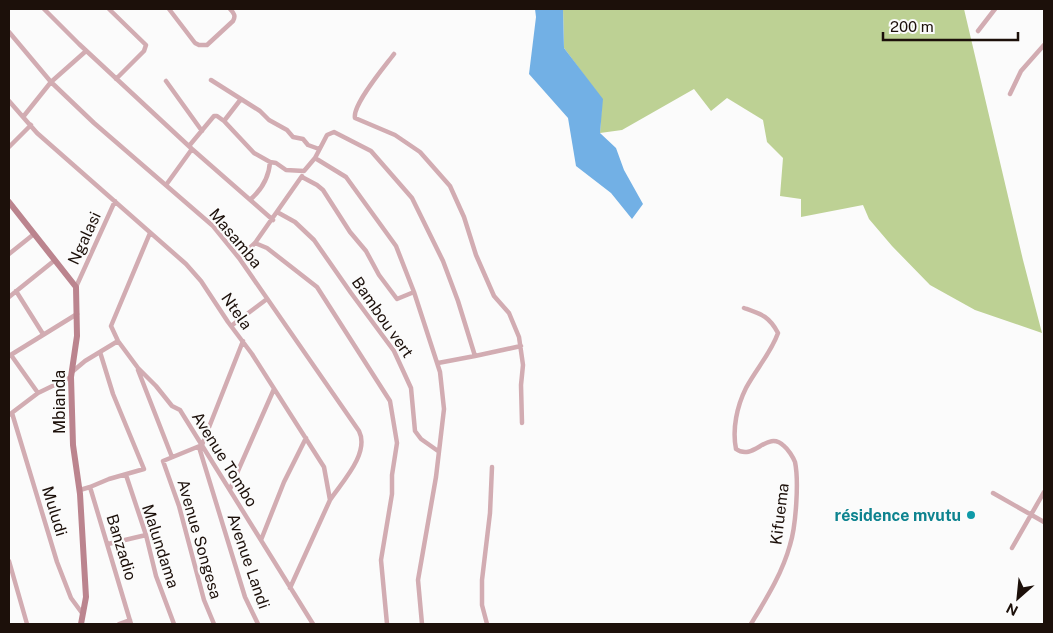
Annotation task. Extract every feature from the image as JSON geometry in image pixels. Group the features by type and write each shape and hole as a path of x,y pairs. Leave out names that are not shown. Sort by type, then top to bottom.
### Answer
{"street":[{"path":"44,9 86,51 191,148 273,220"},
{"path":"109,9 146,46 144,51 116,78"},
{"path":"169,9 195,42 199,45 207,45 235,18 234,13 230,9"},
{"path":"978,31 996,9"},
{"name":"Masamba","path":"9,32 51,82 94,123 210,222 239,258 362,437 358,459 330,500"},
{"path":"1010,94 1021,71 1044,45"},
{"path":"23,117 51,82 86,51"},
{"path":"394,54 360,102 354,114 355,118 395,135 420,152 450,186 494,296 509,313 519,337 523,365 521,385 522,423"},
{"path":"211,80 260,111 269,120 287,130 293,137 303,139 308,145 319,149"},
{"path":"166,81 202,131"},
{"path":"224,121 241,99"},
{"name":"Ntela","path":"9,101 30,125 186,264 201,281 252,354 324,467 330,500"},
{"path":"166,185 202,131 216,115 224,121 248,148 286,170 304,171"},
{"path":"9,147 30,125"},
{"path":"239,258 255,243 273,220 302,177 304,171 315,158 327,135 330,132 334,132 371,152 412,198 443,261 475,356"},
{"path":"315,158 346,177 396,246 438,363 444,400 436,477 418,580 422,624"},
{"path":"251,199 265,183 270,162"},
{"path":"302,177 323,190 397,299 414,292"},
{"name":"Ngalasi","path":"76,286 115,201"},
{"path":"9,202 76,286"},
{"name":"Bambou vert","path":"277,212 295,222 314,240 394,351 411,388 415,430 418,436 438,451"},
{"name":"Avenue Tombo","path":"150,233 111,326 118,340 138,368 172,406 180,410 312,624"},
{"path":"9,254 34,234"},
{"path":"255,243 267,248 317,287 390,401 397,443 392,475 392,494 381,560 387,624"},
{"path":"9,297 55,260"},
{"name":"Mbianda","path":"76,286 77,336 71,375 73,445 80,490 86,597 81,624"},
{"path":"16,291 43,334"},
{"path":"231,326 267,299"},
{"name":"Kifuema","path":"744,308 762,314 772,322 778,333 774,344 746,388 736,417 736,449 741,453 748,454 764,443 775,442 784,445 794,460 798,493 790,545 770,593 751,624"},
{"path":"38,393 10,355 77,314"},
{"path":"10,414 38,393 71,375 85,361 118,340"},
{"path":"138,368 172,457 201,446 243,341"},
{"path":"438,363 521,346"},
{"path":"80,490 144,469 114,394 100,352"},
{"path":"230,489 274,389"},
{"name":"Muludi","path":"10,414 57,562 71,598 82,613"},
{"path":"261,540 276,500 306,438"},
{"name":"Avenue Landi","path":"201,446 246,597 258,624"},
{"name":"Avenue Songesa","path":"172,457 164,461 179,506 204,600 214,624"},
{"path":"487,624 482,605 482,580 490,513 492,467"},
{"name":"Malundama","path":"126,475 146,535 156,576 174,624"},
{"name":"Banzadio","path":"90,487 130,622"},
{"path":"1012,548 1044,492"},
{"path":"993,493 1044,522"},
{"path":"290,588 330,500"},
{"path":"108,544 146,535"},
{"path":"9,561 27,624"},
{"path":"119,624 130,622"}],"green space":[{"path":"563,9 964,9 1042,333 975,310 930,285 869,219 863,205 801,217 801,199 780,196 783,158 767,142 763,120 727,98 711,111 694,89 622,130 600,133 602,99 564,48"}],"water":[{"path":"535,9 563,9 564,48 603,99 600,133 616,148 624,170 643,204 632,219 611,193 576,166 568,118 529,74 536,17"}],"place":[{"name":"résidence mvutu","path":"971,515"}]}
